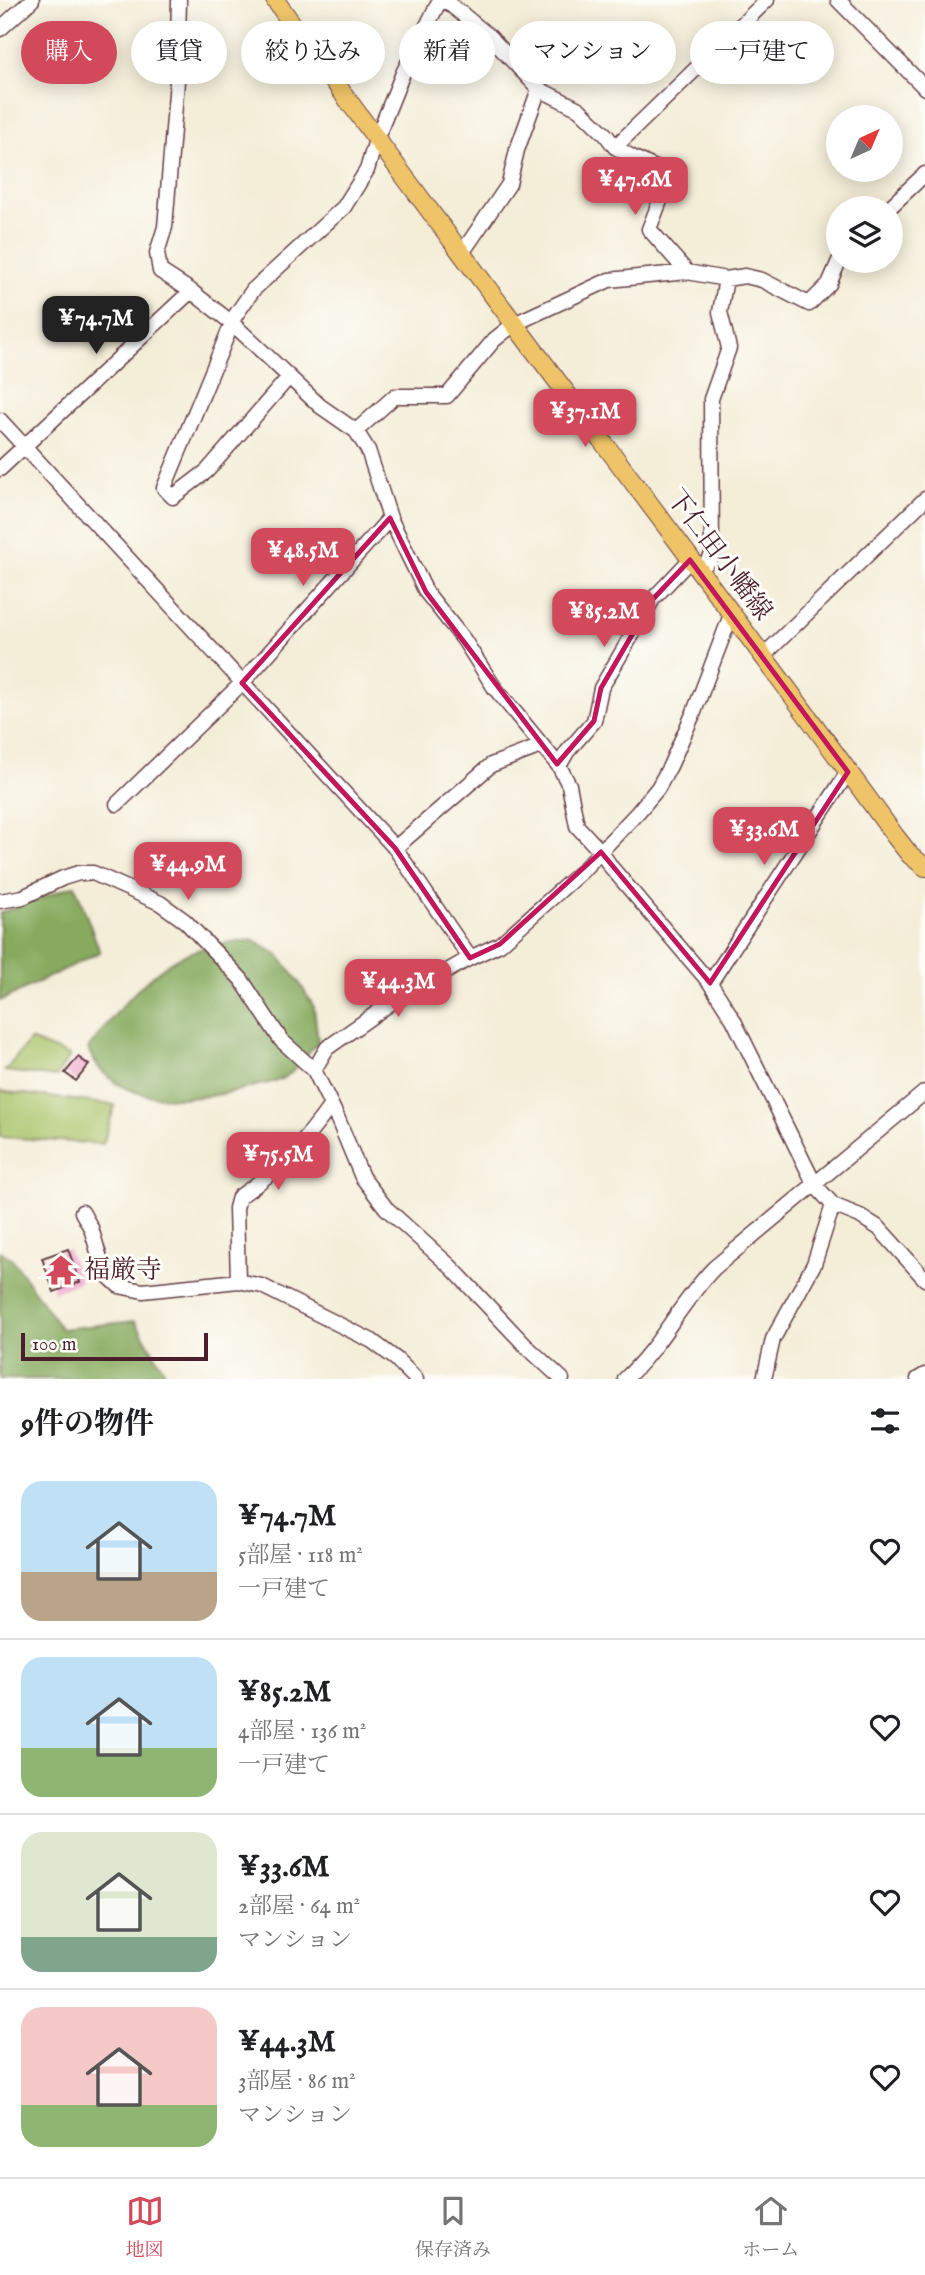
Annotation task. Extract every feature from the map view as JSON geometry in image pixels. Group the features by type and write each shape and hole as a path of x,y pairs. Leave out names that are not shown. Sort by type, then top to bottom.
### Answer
{"main road":[{"name":"下仁田小幡線","path":"275,0 376,140 902,846 925,867"}],"street":[{"path":"0,29 32,0"},
{"path":"178,0 177,81 165,228 157,253 160,271 232,323 320,406 356,431 368,450 390,517 426,592 464,640 494,687 559,766 569,785 577,826 710,983 733,1019 815,1185 833,1205 860,1216 879,1228 925,1279"},
{"path":"289,377 207,471 173,497 164,488 232,323 253,290 344,207 367,170 402,73 440,0"},
{"path":"446,0 490,37 539,89 579,109 615,147 668,174 649,229 687,272"},
{"path":"615,147 766,0"},
{"path":"838,0 925,88"},
{"path":"462,253 509,184 517,150 539,89"},
{"path":"902,196 925,174"},
{"path":"356,431 395,396 447,396 495,340 514,324 609,280 687,272 726,279 745,276 762,280 809,304 829,284 834,273"},
{"path":"559,766 567,752 594,721 601,688 653,599 712,555 711,399 729,348 720,312 726,279"},
{"path":"0,469 191,291"},
{"path":"0,420 395,848 470,958"},
{"path":"762,657 925,499"},
{"path":"117,804 242,683 390,517"},
{"path":"314,1070 327,1048 388,1005 500,944 601,852 638,813 664,777 694,712 731,615"},
{"path":"395,848 491,765 541,746"},
{"path":"710,983 848,772"},
{"path":"0,901 23,897 62,878 79,873 93,873 160,903 185,921 241,979 281,1040 314,1070 362,1177 386,1208 451,1267 526,1346 562,1379"},
{"path":"625,1379 646,1360 695,1288 714,1269 925,1092"},
{"path":"239,1281 236,1208 239,1197 268,1177 319,1123 331,1105"},
{"path":"764,1379 773,1339 814,1264 833,1205"},
{"path":"82,1212 91,1228 104,1272 119,1286 143,1291 239,1281 262,1286 372,1341 416,1379"},
{"path":"918,1379 925,1375"}],"highlighted area":[{"path":"390,518 426,592 557,764 594,721 601,688 653,599 690,560 848,772 710,983 601,852 500,944 470,958 395,848 242,683"}],"green space":[{"path":"75,885 100,952 0,1001 0,913"},
{"path":"253,940 278,955 314,1007 318,1042 290,1074 275,1082 233,1092 185,1098 138,1093 117,1084 100,1069 88,1049 120,1009 157,972 184,955 201,949"},
{"path":"30,1040 70,1056 56,1077 5,1071"},
{"path":"0,1091 115,1105 103,1144 0,1137"},
{"path":"0,1251 12,1259 61,1329 135,1321 169,1379 0,1379"}],"building":[{"path":"78,1057 89,1065 76,1081 65,1073"},
{"name":"福厳寺","path":"68,1249 80,1282 54,1292 42,1258"}],"place":[{"name":"福厳寺","path":"61,1270"}]}
